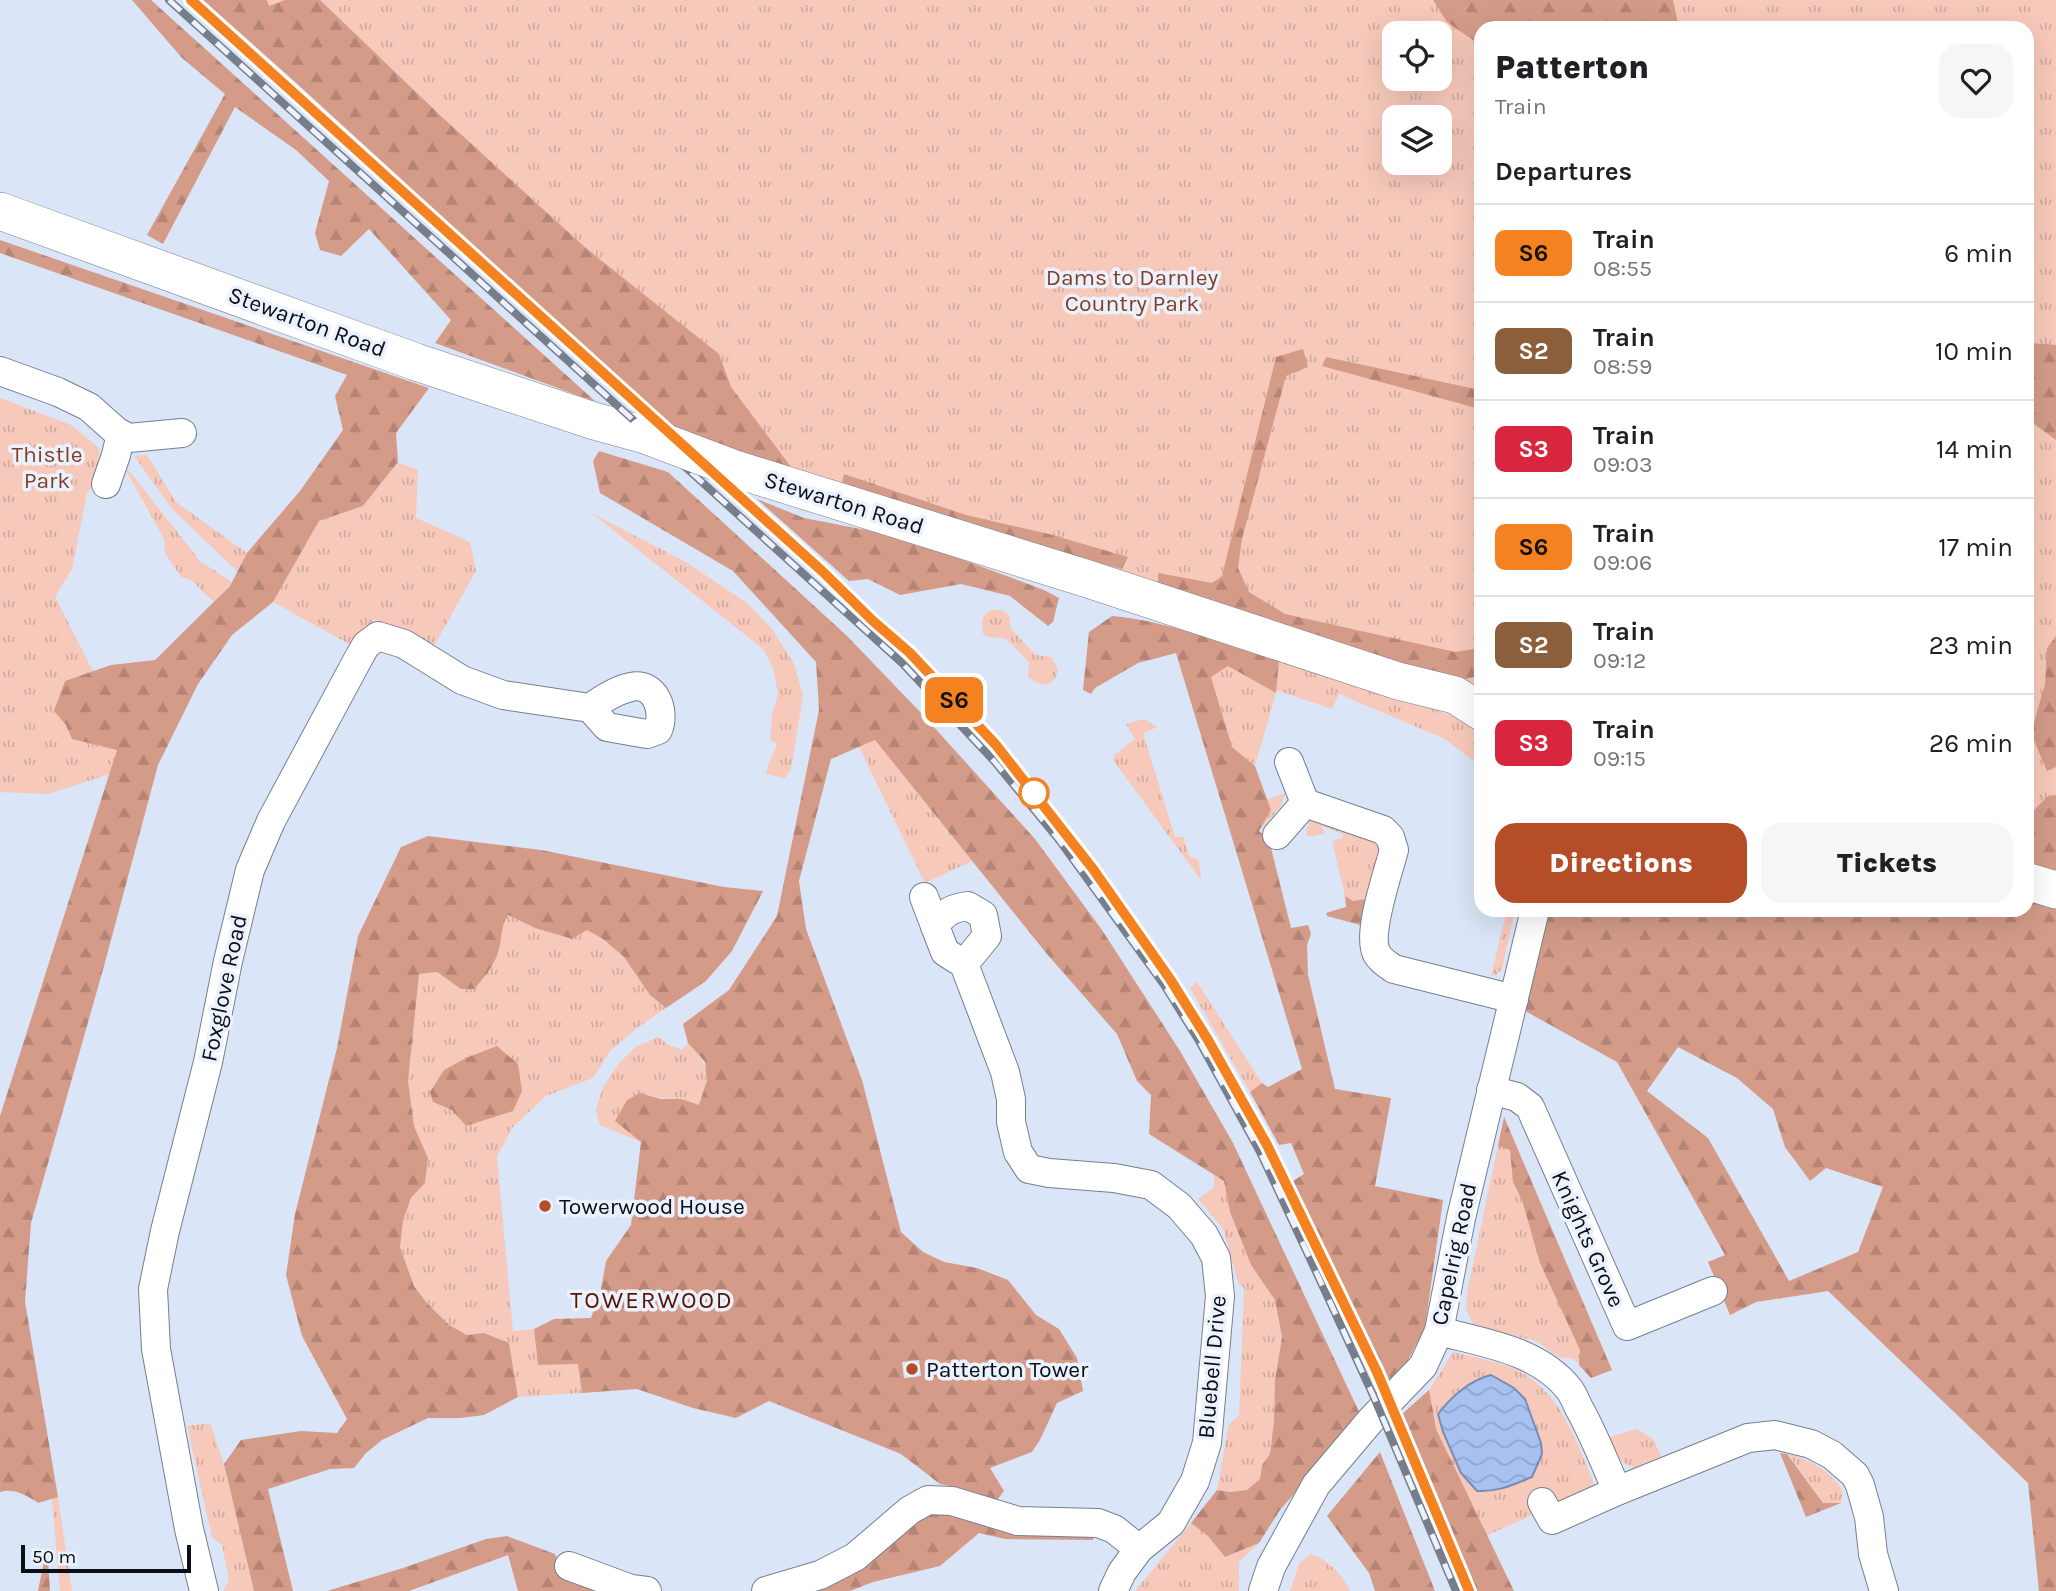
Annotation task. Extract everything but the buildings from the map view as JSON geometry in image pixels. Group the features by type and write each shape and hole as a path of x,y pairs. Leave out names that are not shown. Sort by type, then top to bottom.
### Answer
{"main road":[{"name":"Stewarton Road","path":"0,211 416,362 594,421 645,435 735,469 1088,579 1398,681 1472,699"},
{"path":"2034,883 2056,890"}],"street":[{"path":"0,371 58,392 89,407 121,434 130,438 182,433"},
{"path":"106,484 121,434"},
{"name":"Foxglove Road","path":"204,1591 189,1529 156,1349 153,1289 208,1062 250,870 271,821 366,645 378,636 404,644 462,680 503,695 590,708"},
{"path":"1289,762 1305,803 1383,830 1390,837 1394,850 1372,936 1376,953 1383,962 1394,969 1514,999"},
{"path":"1277,835 1305,803"},
{"name":"Bluebell Drive","path":"925,898 945,952 964,964 1005,1072 1018,1152 1029,1169 1114,1178 1151,1185 1179,1206 1204,1235 1216,1258 1220,1296 1208,1443 1195,1481 1171,1523 1139,1549 1122,1572 1113,1591"},
{"path":"935,926 942,916 955,908 968,906 983,915 987,936 964,964"},
{"name":"Capelrig Road","path":"1263,1591 1271,1567 1316,1485 1371,1420 1423,1366 1439,1331 1461,1218 1533,917"},
{"name":"Knights Grove","path":"1491,1090 1517,1097 1530,1107 1627,1326 1713,1291"},
{"path":"1439,1331 1502,1347 1546,1368 1569,1390 1590,1428 1617,1491"},
{"path":"1542,1502 1552,1520 1748,1438 1774,1435 1811,1444 1832,1455 1855,1475 1860,1485 1869,1517 1873,1555 1884,1591"},
{"path":"766,1591 820,1575 855,1557 909,1510 928,1500 952,1501 1018,1521 1098,1523 1114,1529 1139,1549"},
{"path":"569,1566 631,1589 647,1591"}],"green space":[{"path":"132,0 151,0 596,402 435,343 451,320 369,229 341,256 320,250 315,233 329,181 296,150 235,107 163,244 147,235 225,94 182,58"},
{"name":"Dams to Darnley Country Park","path":"203,0 2056,0 2056,890 2034,883 2034,21 1474,21 1474,705 704,457"},
{"path":"203,0 267,0 269,6 285,0 320,0 443,118 588,250 719,354 731,387 791,467 682,436"},
{"path":"1433,0 1673,0 1678,21 1474,21 1474,41 1452,25 1452,21 1446,21"},
{"path":"0,240 429,388 396,433 398,462 363,506 319,521 273,602 232,635 198,684 158,765 31,1223 25,1302 58,1497 38,1503 15,1492 0,1492 0,1116 117,750 72,739 66,725 54,711 65,681 111,665 155,660 230,586 247,553 300,491 343,430 335,396 347,375 0,253"},
{"path":"2034,343 2056,345 2056,440 2034,424"},
{"path":"1303,349 1308,367 1286,376 1242,539 1238,568 1249,592 1285,614 1455,652 1474,649 1474,677 1465,679 1421,673 1158,583 1158,573 1212,583 1222,576 1276,357"},
{"path":"1326,357 1474,389 1474,407 1322,366"},
{"name":"Thistle Park","path":"0,398 71,425 100,449 93,485 87,493 72,569 55,597 93,671 65,681 66,725 72,739 117,749 110,774 48,794 0,792"},
{"path":"599,451 668,472 847,636 1035,839 1102,930 1180,1051 1233,1143 1361,1416 1280,1510 1259,1543 1225,1557 1208,1536 1191,1523 1217,1490 1247,1490 1260,1479 1262,1465 1270,1454 1274,1421 1275,1380 1282,1337 1275,1300 1251,1265 1230,1212 1224,1181 1149,1134 1151,1095 1137,1081 1117,1034 1047,954 875,740 831,759 799,881 806,929 862,1080 901,1232 923,1252 944,1262 977,1268 1008,1280 1036,1315 1059,1329 1077,1358 1083,1391 1057,1403 1032,1452 990,1468 1004,1491 995,1503 959,1488 940,1484 901,1454 769,1401 736,1418 693,1408 637,1389 582,1393 578,1364 538,1365 534,1329 554,1319 591,1318 601,1289 606,1261 631,1225 641,1142 615,1121 627,1100 640,1093 661,1099 681,1099 699,1105 707,1080 705,1062 688,1043 683,1024 729,990 777,916 819,710 816,662 733,571 600,493 593,461","holes":["919,1360 921,1376 904,1378 902,1362"]},
{"path":"147,455 176,502 247,553 237,571 172,509 134,456"},
{"path":"398,462 418,470 416,518 470,542 476,571 429,655 413,642 374,619 358,649 273,602 319,521 363,506"},
{"path":"126,470 200,561 232,582 214,602 191,580 181,577 165,553 164,539"},
{"path":"844,474 966,515 1049,534 1128,557 1122,569 1000,537 842,483"},
{"path":"757,499 804,518 902,537 1044,590 1059,598 1053,622 1048,626 1010,596 961,584 900,595 868,579 849,581"},
{"path":"593,514 686,562 747,603 772,629 794,664 803,695 791,769 785,778 766,774 777,743 770,741 772,715 778,694 773,668 763,649"},
{"path":"1002,610 1009,615 1011,629 1036,655 1052,657 1058,670 1053,681 1042,684 1028,677 1029,662 1005,638 983,634 983,619 987,613"},
{"path":"1112,616 1176,628 1279,661 1276,693 1228,666 1211,677 1232,747 1255,766 1271,810 1259,831 1269,840 1291,928 1308,925 1311,934 1307,945 1308,975 1335,1089 1391,1098 1375,1186 1443,1200 1425,1327 1405,1366 1388,1382 1293,1181 1304,1174 1291,1143 1279,1145 1250,1092 1262,1083 1268,1087 1302,1069 1176,653 1138,663 1095,688 1091,694 1083,690 1089,632"},
{"path":"2056,636 2056,767 2047,771 2034,740 2034,722 2045,684 2047,648"},
{"path":"1279,661 1468,720 1474,724 1474,761 1445,739 1339,694 1332,709 1276,690"},
{"path":"1226,665 1276,693 1255,766 1232,747 1211,677"},
{"path":"1144,719 1158,727 1143,733 1175,837 1183,837 1190,857 1199,860 1201,880 1113,760 1115,754 1135,739 1126,724"},
{"path":"875,740 972,861 925,883 859,747"},
{"path":"1285,793 1281,806 1259,831 1271,810 1267,800"},
{"path":"2056,795 2056,875 2034,868 2034,810 2048,796"},
{"path":"1314,817 1372,836 1379,846 1382,856 1366,922 1360,925 1365,899 1353,901 1345,896 1332,841 1342,838 1343,834 1322,826 1324,834 1307,837 1307,819"},
{"path":"428,836 541,850 724,887 763,891 732,951 706,981 666,1008 650,995 624,957 603,939 587,930 572,939 535,928 508,915 495,960 474,989 461,989 437,972 419,974 408,1081 414,1126 428,1158 425,1183 411,1198 403,1221 400,1247 414,1286 449,1325 467,1335 484,1333 509,1343 518,1397 484,1415 428,1418 382,1440 366,1453 354,1468 330,1469 268,1489 293,1591 254,1591 224,1464 241,1440 301,1431 337,1433 347,1419 302,1336 286,1275 295,1214 337,1048 358,936 401,847"},
{"path":"2034,893 2056,901 2056,1591 2039,1591 2028,1483 1828,1291 1756,1302 1730,1315 1708,1262 1725,1255 1617,1062 1518,1007 1543,917 2034,917","holes":["1678,1047 1737,1078 1773,1109 1785,1147 1810,1181 1826,1168 1883,1187 1858,1252 1789,1281 1708,1138 1647,1091"]},
{"path":"1345,896 1353,901 1365,899 1360,925 1327,916 1326,913 1346,907"},
{"path":"508,915 535,928 571,939 587,929 624,957 650,995 666,1008 611,1050 593,1078 546,1096 512,1128 497,1157 513,1331 534,1329 538,1365 578,1364 582,1393 518,1397 509,1343 484,1333 467,1335 449,1325 414,1285 400,1247 403,1221 411,1198 425,1183 428,1158 414,1126 408,1081 419,974 437,972 461,989 499,952 501,928"},
{"path":"1505,917 1513,917 1502,969 1491,976"},
{"path":"1197,982 1262,1083 1250,1092 1190,988"},
{"path":"658,1037 682,1050 688,1043 705,1066 707,1078 699,1106 640,1093 641,1142 600,1125 596,1110 603,1087 619,1063 636,1047"},
{"path":"497,1046 518,1064 522,1091 513,1111 466,1126 452,1110 433,1102 430,1092 444,1070"},
{"path":"1504,1117 1612,1370 1591,1378 1574,1359 1558,1357 1538,1342 1473,1324 1466,1310 1467,1293"},
{"path":"1504,1117 1612,1370 1591,1378 1579,1365 1580,1350 1540,1263 1522,1200 1513,1182 1510,1150 1498,1146"},
{"path":"1214,1175 1224,1181 1230,1212 1251,1265 1275,1300 1282,1336 1275,1380 1270,1454 1262,1465 1260,1479 1247,1490 1230,1492 1217,1490 1229,1424 1239,1416 1244,1288 1238,1282 1223,1229 1198,1199 1214,1187"},
{"path":"1453,1352 1509,1367 1539,1385 1560,1410 1582,1454 1594,1484 1588,1498 1537,1513 1488,1535 1452,1538 1400,1416 1429,1390"},
{"path":"1429,1390 1436,1429 1514,1591 1474,1591 1400,1416"},
{"path":"210,1423 224,1464 254,1591 223,1591 229,1580 222,1545 212,1537 187,1426"},
{"path":"1637,1429 1654,1440 1661,1457 1634,1468 1621,1459 1609,1437"},
{"path":"1380,1452 1435,1591 1375,1591 1369,1573 1327,1516"},
{"path":"1780,1453 1787,1454 1823,1503 1841,1503 1806,1517"},
{"path":"1788,1454 1827,1472 1843,1492 1841,1503 1823,1503"},
{"path":"58,1497 72,1591 60,1591 52,1498"},
{"path":"935,1508 1093,1536 1093,1540 1005,1539 979,1533 940,1566 873,1582 850,1591 800,1591"},
{"path":"1191,1523 1208,1536 1225,1557 1259,1543 1239,1562 1239,1591 1135,1591"},
{"path":"507,1536 555,1554 561,1569 607,1591 518,1591 508,1555 409,1591 327,1591 486,1539"},
{"path":"1310,1554 1334,1568 1350,1591 1290,1591 1299,1564"},
{"path":"48,1560 50,1591 38,1591 44,1561"}],"water":[{"path":"1491,1375 1514,1388 1525,1399 1541,1443 1542,1454 1532,1477 1499,1489 1477,1491 1461,1473 1438,1414 1462,1390"}],"railway":[{"path":"169,0 902,663 994,761 1059,840 1164,985 1199,1041 1260,1152 1373,1395 1456,1591"},
{"path":"191,0 910,653 996,745 1063,829"},
{"path":"1322,1259 1377,1372 1469,1591"}],"train":[{"name":"S6","path":"191,0 822,571 910,653 996,745 1093,869 1170,979 1267,1145 1377,1372 1469,1591"}],"place":[{"name":"Towerwood House","path":"545,1206"},
{"name":"Patterton Tower","path":"912,1369"}],"district":[{"name":"TOWERWOOD","path":"652,1300"}]}
